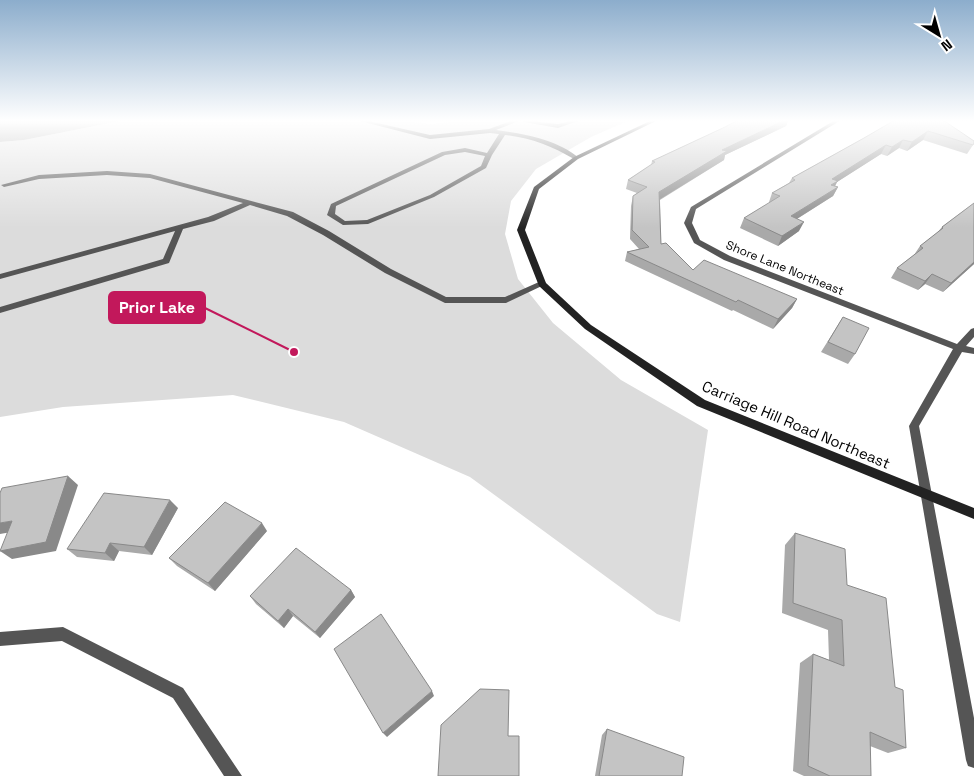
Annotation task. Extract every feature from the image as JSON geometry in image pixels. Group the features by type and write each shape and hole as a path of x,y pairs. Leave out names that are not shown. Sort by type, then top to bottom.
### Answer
{"street":[{"path":"439,156 333,205 331,215 342,223 368,222 432,196 476,172 484,167 488,156"},
{"name":"Carriage Hill Road Northeast","path":"580,156 536,188 521,230 542,284 588,327 700,403 974,514"},
{"name":"Shore Lane Northeast","path":"778,156 693,208 688,223 697,241 727,258 959,348 974,352"},
{"path":"4,185 39,177 107,173 150,176 290,214 326,233 388,271 445,300 506,300 542,284"},
{"path":"0,277 211,219 248,204"},
{"path":"0,310 166,261 180,227"},
{"path":"974,331 959,348 914,426 974,760"},
{"path":"0,639 63,634 178,693 234,776"}],"shaded area":[{"path":"0,156 558,156 536,169 511,201 505,234 518,279 553,323 621,380 708,430 680,622 657,614 470,477 344,422 233,395 63,407 0,417"}],"building":[{"path":"662,156 718,156 659,192 661,244 666,243 693,270 704,260 797,299 778,319 627,252 649,247 632,230 633,196 647,187 628,180 655,162 652,161"},
{"path":"831,156 868,156 832,179 838,181 831,185 838,187 791,216 804,222 782,236 744,218 780,196 772,193 795,180 792,178"},
{"path":"974,203 974,262 951,283 932,274 925,281 897,268 923,248 920,246 942,227"},
{"path":"843,317 869,328 855,354 828,342"},
{"path":"68,476 46,542 0,551 12,521 0,523 0,493 2,488"},
{"path":"104,493 170,500 144,547 110,543 105,553 67,549"},
{"path":"225,502 262,523 208,583 169,558"},
{"path":"795,533 845,549 847,585 886,598 895,687 903,690 906,748 870,732 871,776 830,776 808,766 813,654 844,666 842,620 793,603"},
{"path":"296,548 351,590 315,632 288,609 278,621 250,596"},
{"path":"381,614 432,691 383,733 334,649"},
{"path":"480,689 509,690 508,736 519,736 519,776 438,776 441,725"},
{"path":"607,729 684,757 682,776 599,776"}],"place":[{"name":"Prior Lake","path":"294,352"}]}
